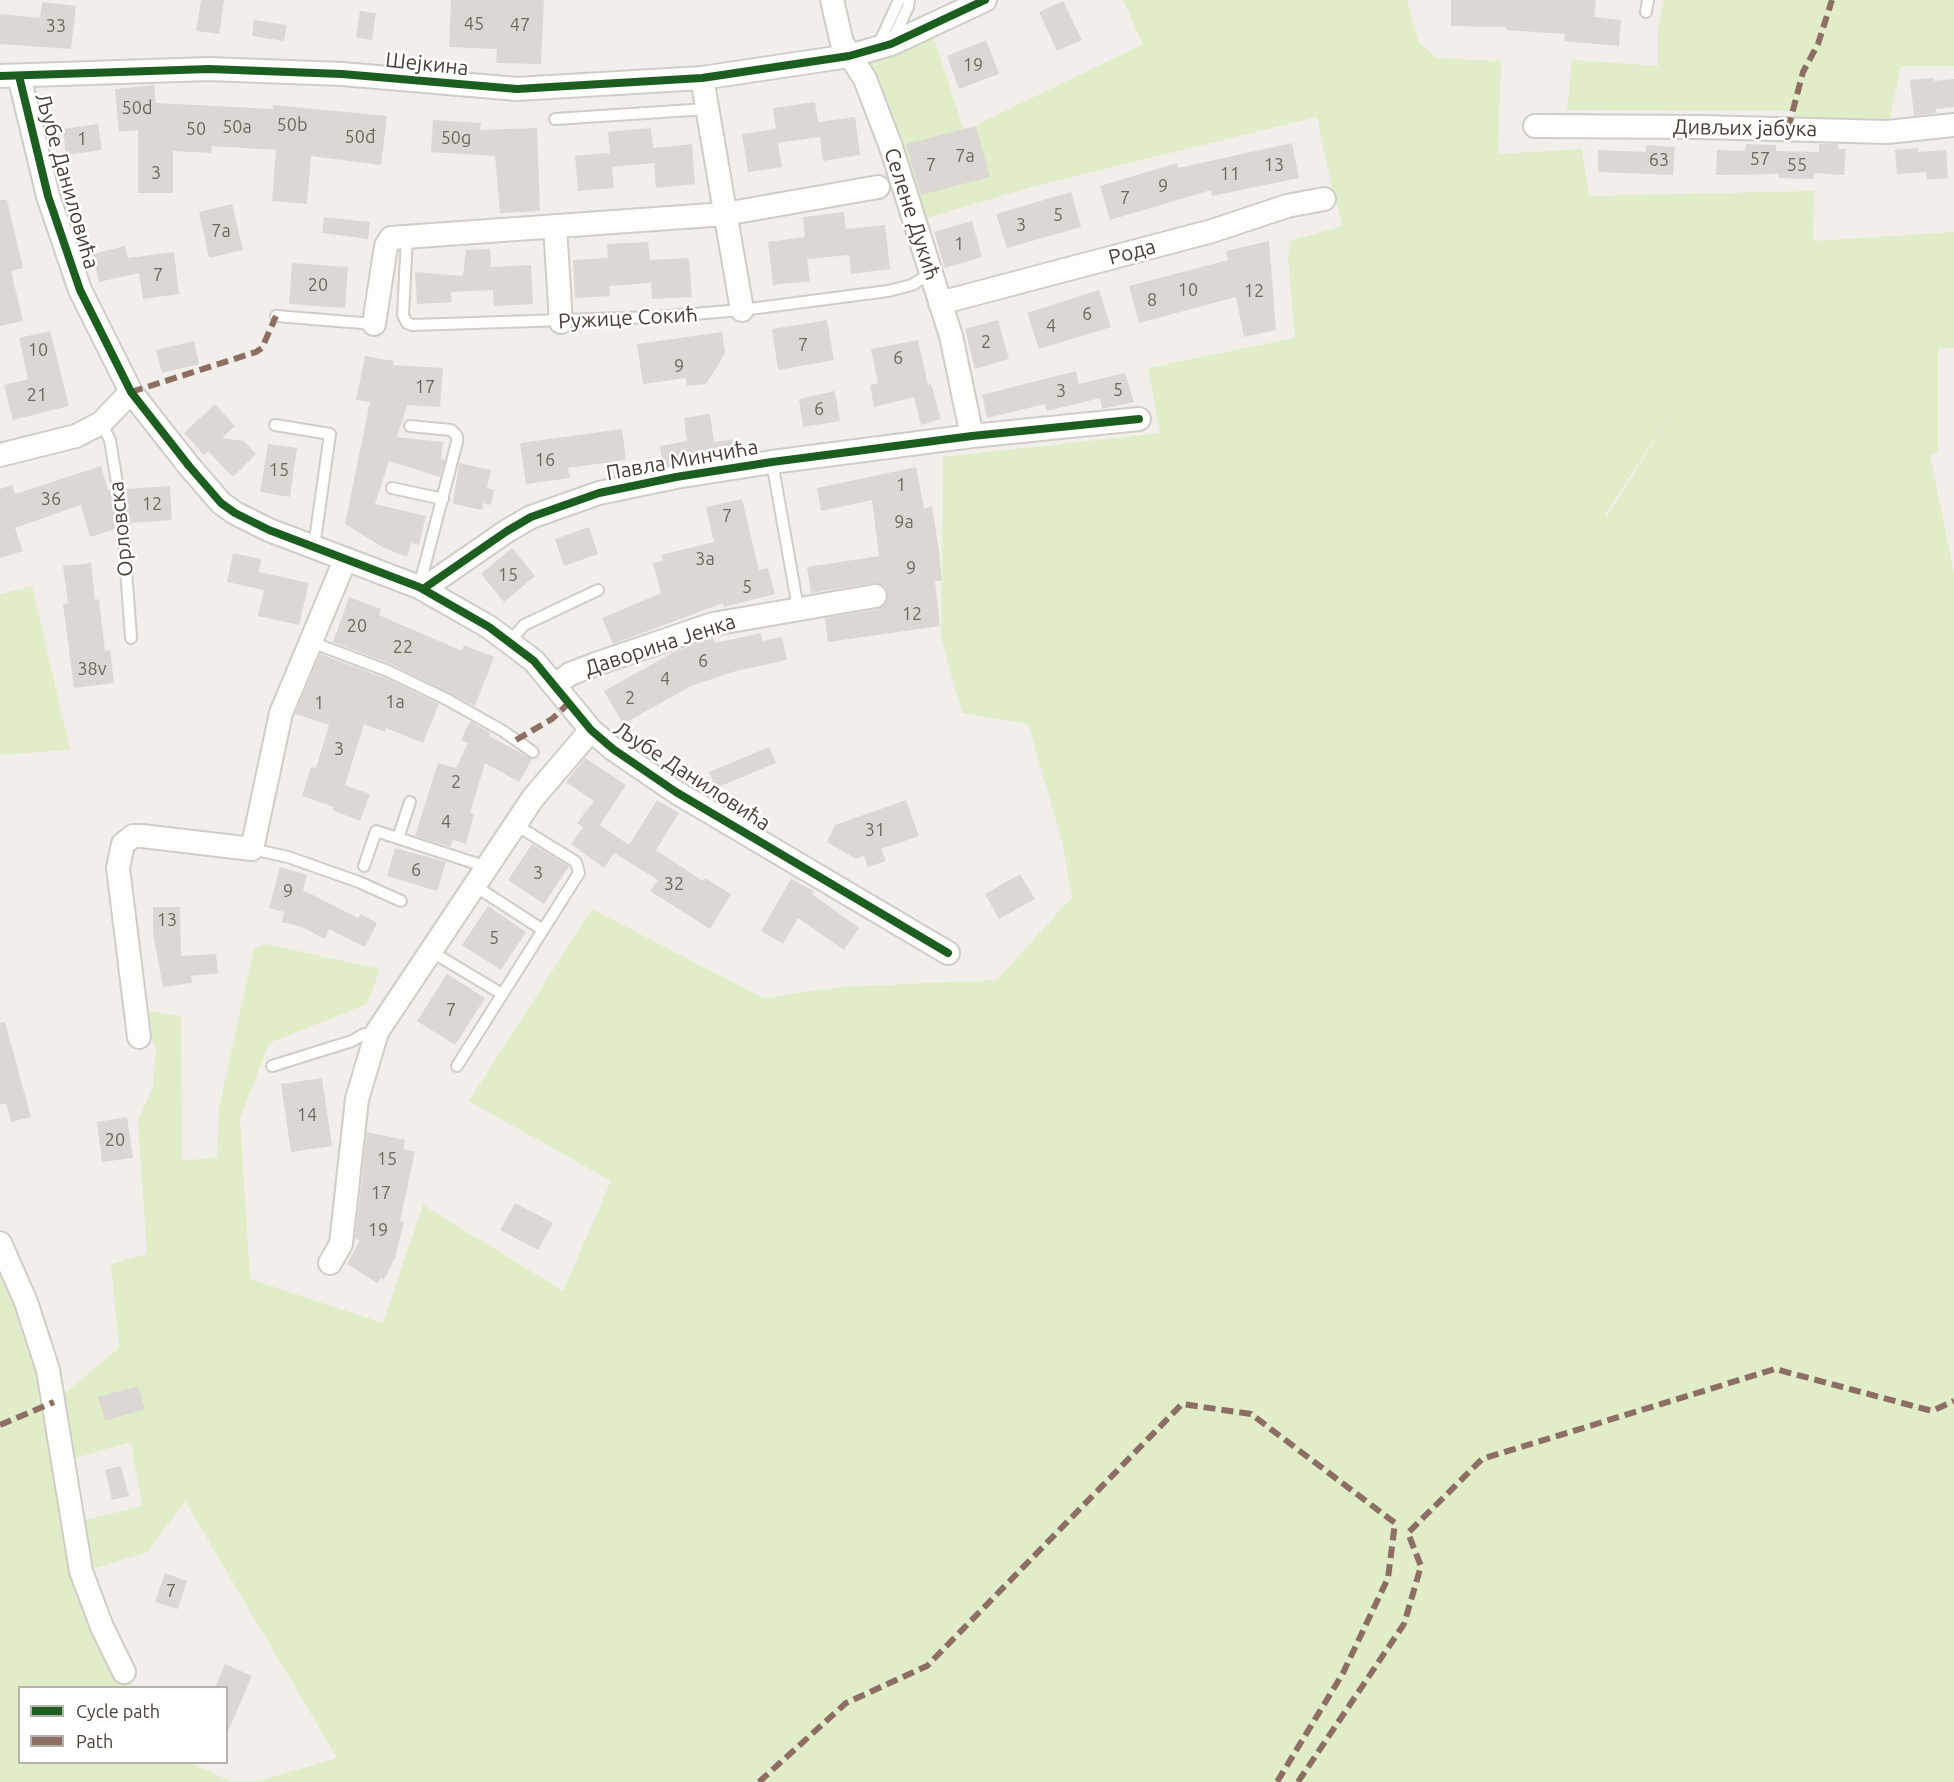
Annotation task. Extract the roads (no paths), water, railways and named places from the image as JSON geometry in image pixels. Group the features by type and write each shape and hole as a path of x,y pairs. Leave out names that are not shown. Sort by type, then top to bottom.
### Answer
{"street":[{"name":"Селене Дукић","path":"832,0 838,32 849,56 865,79 878,111 931,273 962,379 972,436"},
{"name":"Шејкина","path":"10,76 209,69 342,74 517,89 702,78 849,56 884,46 985,0"},
{"name":"Љубе Даниловића","path":"10,76 80,290 131,392 221,503 235,513 269,530 421,588 510,641 534,661 591,730 614,749 676,792 948,953"},
{"path":"702,78 741,310"},
{"name":"Дивљих јабука","path":"1535,126 1701,127 1887,132 1954,125"},
{"path":"374,324 387,241 391,238 725,214 878,187"},
{"name":"Рода","path":"940,303 1212,231 1287,206 1324,199"},
{"path":"555,226 561,322"},
{"path":"0,455 76,436 101,423 131,392"},
{"name":"Павла Минчића","path":"421,588 531,517 567,502 646,482 772,462 972,436 1139,418"},
{"path":"140,1037 118,868 123,844 133,836 142,836 252,849 276,727 345,560"},
{"name":"Даворина Јенка","path":"555,685 570,674 713,624 875,596"},
{"path":"330,1263 341,1244 357,1099 376,1035 533,798 591,730"},
{"path":"0,1243 26,1302 48,1370 65,1461 78,1558 102,1627 124,1672"}],"lane":[{"path":"884,46 899,0"},
{"path":"884,46 903,20 909,0"},
{"path":"1646,12 1648,0"},
{"path":"555,119 707,109"},
{"name":"Ружице Сокић","path":"407,237 403,315 407,323 412,325 561,322 741,310 888,291 912,285 931,273"},
{"path":"276,316 374,324"},
{"name":"Орловска","path":"101,423 110,440 122,514 131,638"},
{"path":"275,425 330,434 314,547"},
{"path":"411,426 451,430 457,435 421,588"},
{"path":"772,462 798,608"},
{"path":"392,488 443,499"},
{"path":"510,641 524,626 598,590"},
{"path":"311,642 388,671 448,700 503,731 533,752"},
{"path":"398,838 410,802"},
{"path":"457,1066 577,878 579,869 576,862 516,825"},
{"path":"364,866 376,831 487,867"},
{"path":"252,849 288,856 359,882 401,901"},
{"path":"475,886 543,930"},
{"path":"432,952 502,994"},
{"path":"272,1066 352,1041 364,1034 376,1035"}]}
